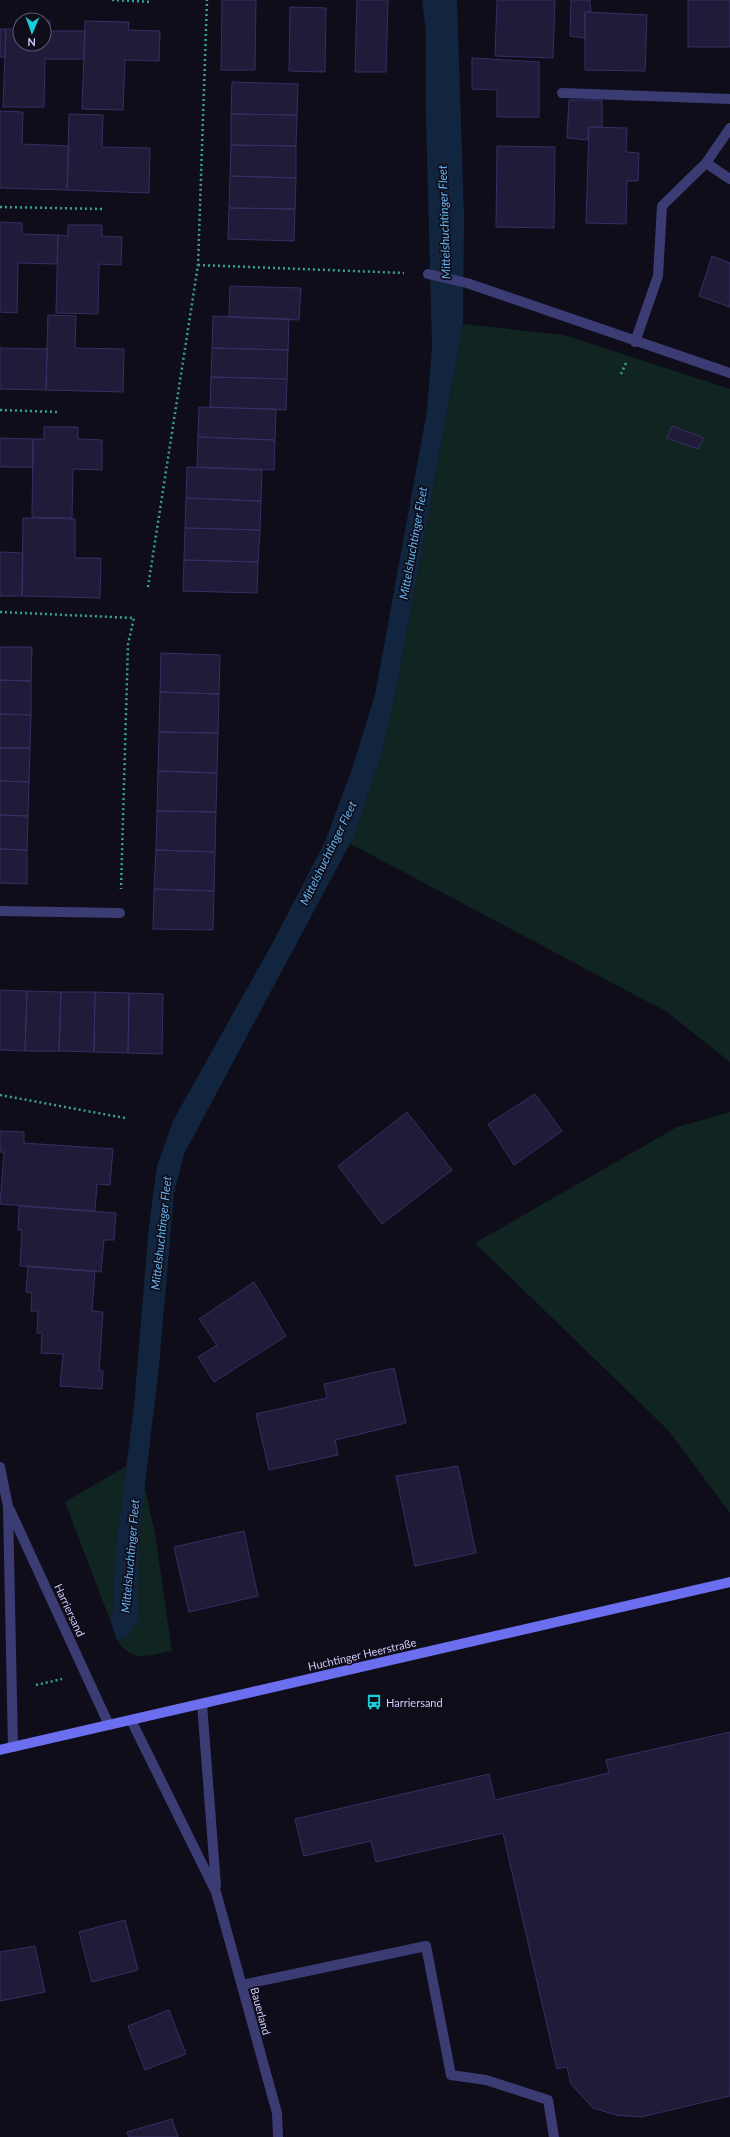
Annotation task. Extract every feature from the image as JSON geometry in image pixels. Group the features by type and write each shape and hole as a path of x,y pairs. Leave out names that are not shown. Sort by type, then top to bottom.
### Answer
{"main road":[{"name":"Huchtinger Heerstraße","path":"0,1750 730,1582"}],"street":[{"path":"562,93 730,99"},
{"path":"635,342 658,276 662,206 706,163 730,128"},
{"path":"706,163 730,179"},
{"path":"428,274 467,283 635,342 730,373"},
{"path":"0,911 120,913"},
{"name":"Harriersand","path":"0,1468 8,1506 13,1747"},
{"name":"Harriersand","path":"8,1506 109,1725"},
{"name":"Bauerland","path":"202,1704 216,1892"},
{"name":"Bauerland","path":"131,1720 216,1892 277,2113 278,2137"},
{"path":"242,1985 426,1946 451,2075 486,2080 548,2100 554,2137"}],"path":[{"path":"112,0 152,2"},
{"path":"148,587 198,266 207,0"},
{"path":"0,207 103,209"},
{"path":"198,266 428,274"},
{"path":"0,410 58,412"},
{"path":"0,612 134,618 128,644 120,913"},
{"path":"0,1095 125,1118"},
{"path":"13,1691 86,1673"}],"green space":[{"path":"463,324 564,335 730,389 730,1062 667,1012 349,843 354,836 380,759 396,691"},
{"path":"730,1112 730,1513 669,1431 475,1243 677,1127"},
{"path":"128,1465 115,1558 113,1610 110,1620 65,1502"},
{"path":"144,1485 155,1533 172,1651 148,1656 135,1655 129,1652 123,1648 117,1640 128,1637"}],"water":[{"name":"Mittelshuchtinger Fleet","path":"422,0 457,0 464,217 463,324 396,691 380,759 354,836 184,1154 174,1193 159,1366 139,1535 138,1620 128,1637 117,1640 110,1620 113,1610 115,1558 134,1406 149,1225 157,1166 173,1121 273,942 325,842 353,766 375,695 427,411 432,347 426,116 426,31"}],"building":[{"path":"222,0 256,0 255,70 221,70"},
{"path":"357,0 388,0 386,72 355,72"},
{"path":"497,0 555,0 553,58 495,56"},
{"path":"571,0 590,0 591,12 585,12 585,38 570,36"},
{"path":"688,0 730,0 730,47 688,47"},
{"path":"290,7 326,8 325,72 289,71"},
{"path":"585,12 647,15 645,71 585,70"},
{"path":"85,21 129,22 128,30 160,31 159,61 125,60 123,110 82,109"},
{"path":"0,29 6,29 5,57 0,57"},
{"path":"6,29 12,29 12,52 52,52 52,31 85,31 84,59 45,59 44,107 3,107"},
{"path":"472,58 539,62 539,117 497,117 497,90 472,89"},
{"path":"232,82 298,84 297,115 231,114"},
{"path":"569,100 602,100 602,127 589,127 587,140 567,138"},
{"path":"0,111 23,112 22,144 69,146 67,190 0,188"},
{"path":"69,114 103,115 102,147 150,148 149,193 67,190"},
{"path":"231,114 297,115 296,146 231,145"},
{"path":"589,127 627,128 626,152 639,153 638,181 627,181 626,224 586,223"},
{"path":"231,145 296,146 296,178 230,176"},
{"path":"497,146 555,147 554,228 496,227"},
{"path":"230,176 296,178 295,209 229,208"},
{"path":"229,208 295,209 294,241 228,239"},
{"path":"0,222 22,223 22,234 58,235 57,264 18,263 17,313 0,312"},
{"path":"68,225 102,225 102,236 122,237 121,265 99,264 98,314 56,313 58,235 68,236"},
{"path":"712,256 730,263 730,307 699,296"},
{"path":"230,286 301,288 299,320 229,317"},
{"path":"48,315 76,316 75,348 124,349 123,392 46,390"},
{"path":"213,316 289,319 288,350 212,348"},
{"path":"0,348 47,349 46,390 0,389"},
{"path":"212,348 288,350 287,379 211,377"},
{"path":"211,377 287,379 286,410 210,407"},
{"path":"199,407 276,409 275,440 198,437"},
{"path":"672,426 704,438 698,449 667,438"},
{"path":"44,427 78,427 78,439 102,440 102,470 73,469 72,518 32,517 33,439 44,439"},
{"path":"198,437 275,440 274,470 197,467"},
{"path":"0,438 33,439 33,467 0,467"},
{"path":"187,467 262,470 261,501 186,498"},
{"path":"186,498 261,501 260,530 185,528"},
{"path":"23,518 75,519 75,558 101,558 100,598 22,596"},
{"path":"185,528 260,530 258,562 184,560"},
{"path":"0,552 23,553 22,596 0,596"},
{"path":"184,560 258,562 257,593 183,591"},
{"path":"0,647 32,647 31,681 0,680"},
{"path":"161,653 220,655 219,694 160,692"},
{"path":"0,680 31,681 31,715 0,714"},
{"path":"160,692 219,694 218,733 159,732"},
{"path":"0,714 31,715 30,748 0,748"},
{"path":"159,732 218,733 217,773 158,771"},
{"path":"0,748 30,748 29,782 0,781"},
{"path":"158,771 217,773 216,812 157,811"},
{"path":"0,781 29,782 28,816 0,815"},
{"path":"157,811 216,812 215,852 156,850"},
{"path":"0,815 28,816 27,850 0,849"},
{"path":"0,849 27,850 27,884 0,883"},
{"path":"156,850 215,852 214,891 154,889"},
{"path":"154,889 214,891 213,930 153,929"},
{"path":"0,990 27,991 25,1051 0,1050"},
{"path":"27,991 61,992 59,1051 25,1051"},
{"path":"61,992 95,992 94,1052 59,1051"},
{"path":"95,992 129,993 128,1053 94,1052"},
{"path":"129,993 163,994 162,1054 128,1053"},
{"path":"535,1094 562,1131 514,1165 488,1124"},
{"path":"407,1112 452,1170 382,1224 338,1166"},
{"path":"0,1131 24,1132 24,1143 113,1149 110,1185 97,1184 95,1211 0,1204 4,1152 0,1152"},
{"path":"19,1206 116,1213 114,1240 104,1240 101,1272 20,1266 22,1230 18,1230"},
{"path":"28,1266 95,1271 92,1311 103,1312 99,1370 103,1371 102,1389 60,1386 63,1354 41,1353 42,1333 37,1333 38,1311 31,1311 32,1293 26,1292"},
{"path":"254,1282 286,1336 214,1382 198,1357 217,1345 199,1319"},
{"path":"394,1368 406,1423 335,1440 338,1455 269,1470 256,1414 327,1398 324,1384"},
{"path":"458,1466 476,1553 415,1566 396,1476"},
{"path":"244,1531 258,1596 189,1612 174,1547"},
{"path":"730,1732 730,2096 641,2117 616,2115 593,2108 571,2084 567,2067 557,2069 503,1833 376,1862 371,1841 304,1856 295,1819 489,1774 495,1800 609,1773 606,1760"},
{"path":"125,1920 138,1970 92,1982 79,1932"},
{"path":"35,1946 45,1992 0,2001 0,1952"},
{"path":"169,2010 186,2054 145,2070 128,2026"},
{"path":"172,2119 178,2137 129,2137 127,2132"}],"place":[{"name":"Harriersand","path":"374,1702"}]}
